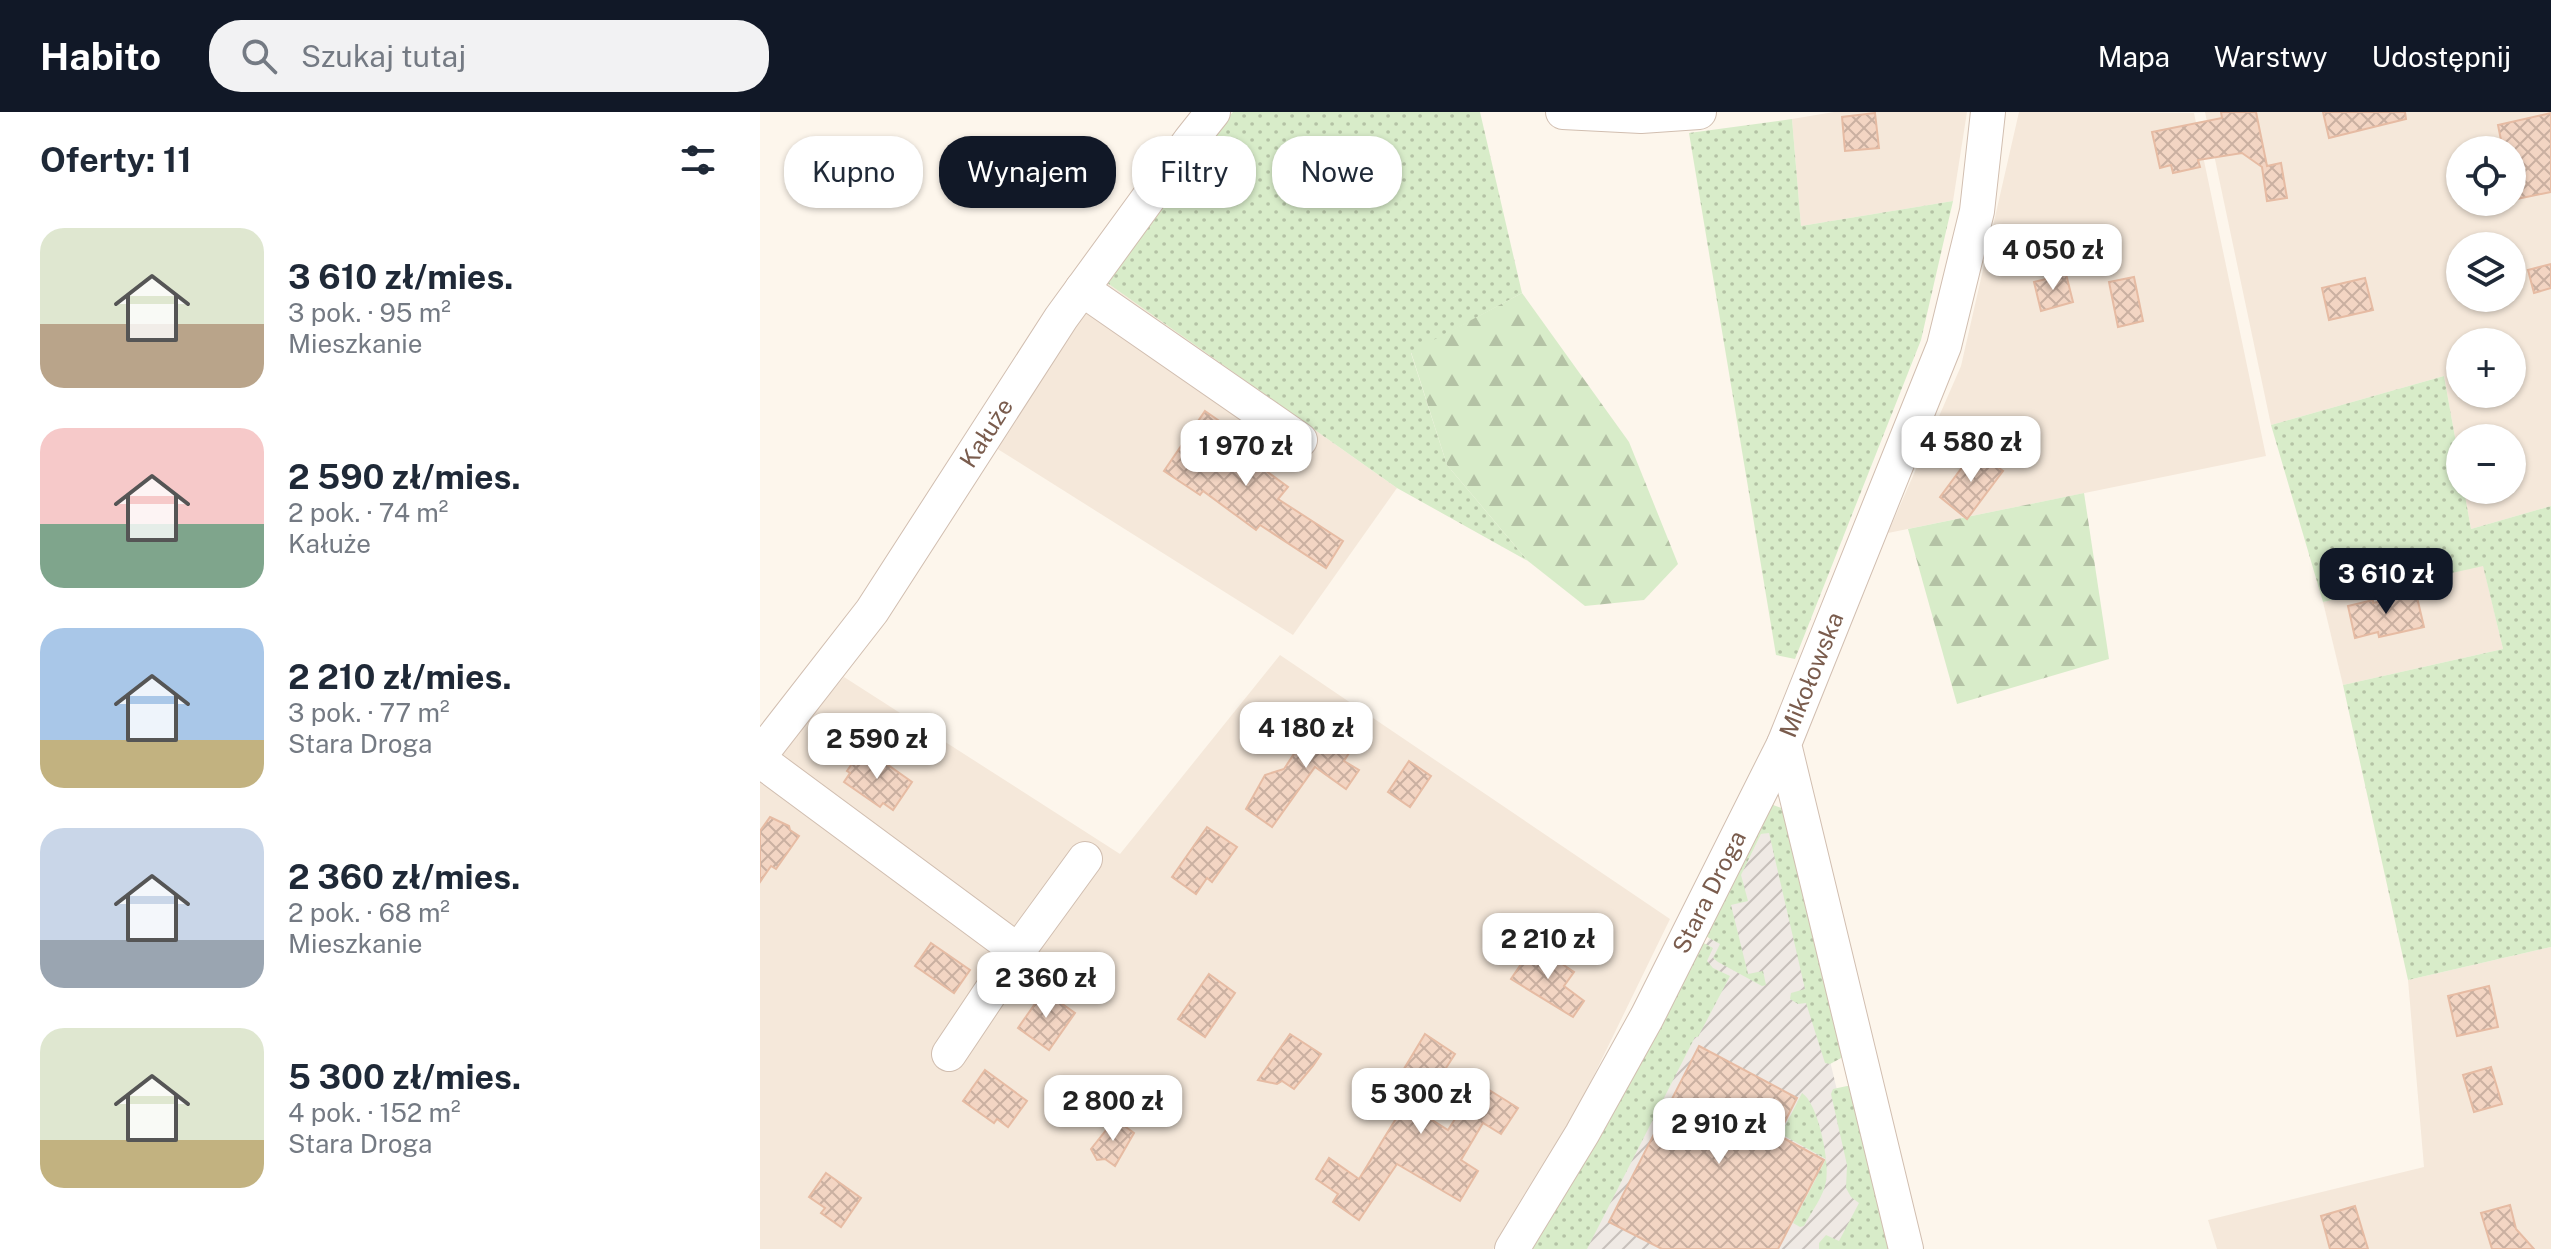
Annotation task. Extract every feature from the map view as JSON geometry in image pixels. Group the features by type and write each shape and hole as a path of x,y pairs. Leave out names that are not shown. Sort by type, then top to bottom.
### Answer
{"street":[{"name":"Kałuże","path":"760,758 872,611 1061,318 1213,112"},
{"path":"1563,112 1641,116 1699,112"},
{"name":"Mikołowska","path":"1906,1249 1784,744 1944,346 1977,211 1988,112"},
{"path":"1082,289 1300,440"},
{"name":"Stara Droga","path":"1512,1249 1582,1134 1647,1017 1784,744"},
{"path":"760,758 1018,951"},
{"path":"949,1054 1085,859"}],"shaded area":[{"path":"1834,112 1967,112 1953,201 1801,226 1792,119"},
{"path":"2019,112 2194,113 2266,456 1888,533 1961,366"},
{"path":"2205,112 2551,112 2551,506 2471,529 2467,504 2526,504 2526,424 2453,424 2450,408 2526,408 2526,328 2446,328 2446,387 2444,376 2271,425"},
{"path":"1103,280 1397,488 1293,635 996,448"},
{"path":"2483,565 2503,649 2343,685 2323,602"},
{"path":"1280,655 1670,919 1561,1143 1493,1249 760,1249 760,775 844,677 1120,854"},
{"path":"1775,831 1875,1249 1546,1249 1581,1196 1761,834"},
{"path":"2551,947 2551,1249 2217,1249 2208,1220 2424,1167 2408,980"}],"green space":[{"path":"1233,112 1480,112 1522,293 1411,353 1447,465 1528,561 1397,488 1103,280 1155,208 1256,208 1256,136 1211,136"},
{"path":"1792,119 1801,226 1953,201 1921,340 1795,659 1776,655 1689,133"},
{"path":"1522,293 1629,442 1678,564 1644,600 1585,606 1528,561 1447,465 1411,352"},
{"path":"2444,376 2446,408 2450,408 2453,424 2446,424 2446,504 2467,504 2471,529 2551,506 2551,947 2408,980 2343,685 2503,649 2483,566 2323,602 2271,425"},
{"path":"2084,493 2109,659 1957,704 1908,529"},
{"path":"1773,805 1787,810 1843,1057 1830,1064 1825,1063 1806,1003 1798,1004 1790,999 1791,993 1805,989 1769,833 1761,834 1741,875 1748,901 1731,905 1748,974 1763,971 1766,985 1762,986 1718,962 1713,958 1720,944 1700,933 1767,808"},
{"path":"1696,939 1713,948 1707,961 1713,968 1730,976 1698,1037 1695,1037 1587,1249 1530,1249"},
{"path":"1850,1086 1895,1249 1819,1249 1819,1243 1826,1235 1839,1241 1859,1203 1846,1188 1847,1165 1831,1094 1833,1089"},
{"path":"1802,1093 1818,1120 1826,1159 1781,1134"},
{"path":"1826,1159 1823,1192 1804,1226 1800,1227 1793,1223"}],"building":[{"path":"2221,112 2256,112 2267,166 2281,163 2287,198 2267,201 2262,167 2242,153 2198,160 2200,167 2173,173 2171,165 2160,168 2152,132 2222,118"},
{"path":"2323,112 2405,112 2406,119 2329,138"},
{"path":"1875,113 1879,148 1845,151 1842,117"},
{"path":"2551,113 2551,192 2526,197 2526,136 2500,136 2498,125"},
{"path":"2551,264 2551,288 2534,293 2528,270"},
{"path":"2066,274 2073,302 2041,311 2034,282"},
{"path":"2134,277 2143,321 2118,327 2109,282"},
{"path":"2365,278 2373,310 2329,320 2322,288"},
{"path":"1205,411 1241,436 1234,447 1288,487 1278,499 1343,541 1326,568 1260,525 1256,530 1203,491 1200,495 1164,471"},
{"path":"1975,450 2003,471 1967,519 1940,497"},
{"path":"2416,593 2424,627 2379,637 2378,632 2355,638 2348,606"},
{"path":"1327,718 1358,739 1344,761 1359,770 1346,789 1315,767 1272,827 1246,809 1265,775 1284,769 1311,728 1317,732"},
{"path":"860,752 877,764 881,760 912,782 893,810 883,803 880,807 844,782 850,773 847,771"},
{"path":"1409,761 1431,776 1410,807 1388,792"},
{"path":"770,817 789,826 799,836 776,869 771,866 760,882 760,831"},
{"path":"1207,827 1237,847 1212,882 1207,878 1196,894 1172,877"},
{"path":"931,943 970,970 954,993 915,966"},
{"path":"1534,945 1574,972 1564,986 1584,1001 1573,1017 1511,979"},
{"path":"1209,974 1235,993 1205,1037 1178,1019"},
{"path":"2489,986 2498,1027 2457,1036 2448,996"},
{"path":"1044,991 1075,1013 1049,1050 1018,1028"},
{"path":"1290,1034 1321,1054 1313,1066 1294,1089 1282,1081 1277,1084 1258,1080"},
{"path":"1425,1034 1455,1054 1418,1111 1448,1130 1478,1083 1518,1108 1501,1134 1483,1123 1461,1160 1478,1171 1460,1201 1397,1164 1359,1220 1333,1202 1338,1194 1316,1179 1329,1158 1359,1179 1400,1112 1384,1102"},
{"path":"1699,1046 1797,1098 1778,1135 1824,1160 1778,1249 1662,1249 1609,1222"},
{"path":"2491,1067 2502,1104 2474,1112 2463,1075"},
{"path":"985,1070 1027,1101 1008,1127 997,1119 994,1123 963,1101"},
{"path":"1115,1119 1134,1133 1115,1166 1105,1159 1097,1160 1091,1149"},
{"path":"826,1173 861,1198 841,1227 821,1213 825,1208 809,1197"},
{"path":"2510,1205 2516,1229 2534,1249 2492,1249 2481,1213"},
{"path":"2355,1206 2368,1249 2330,1249 2321,1216"}]}
